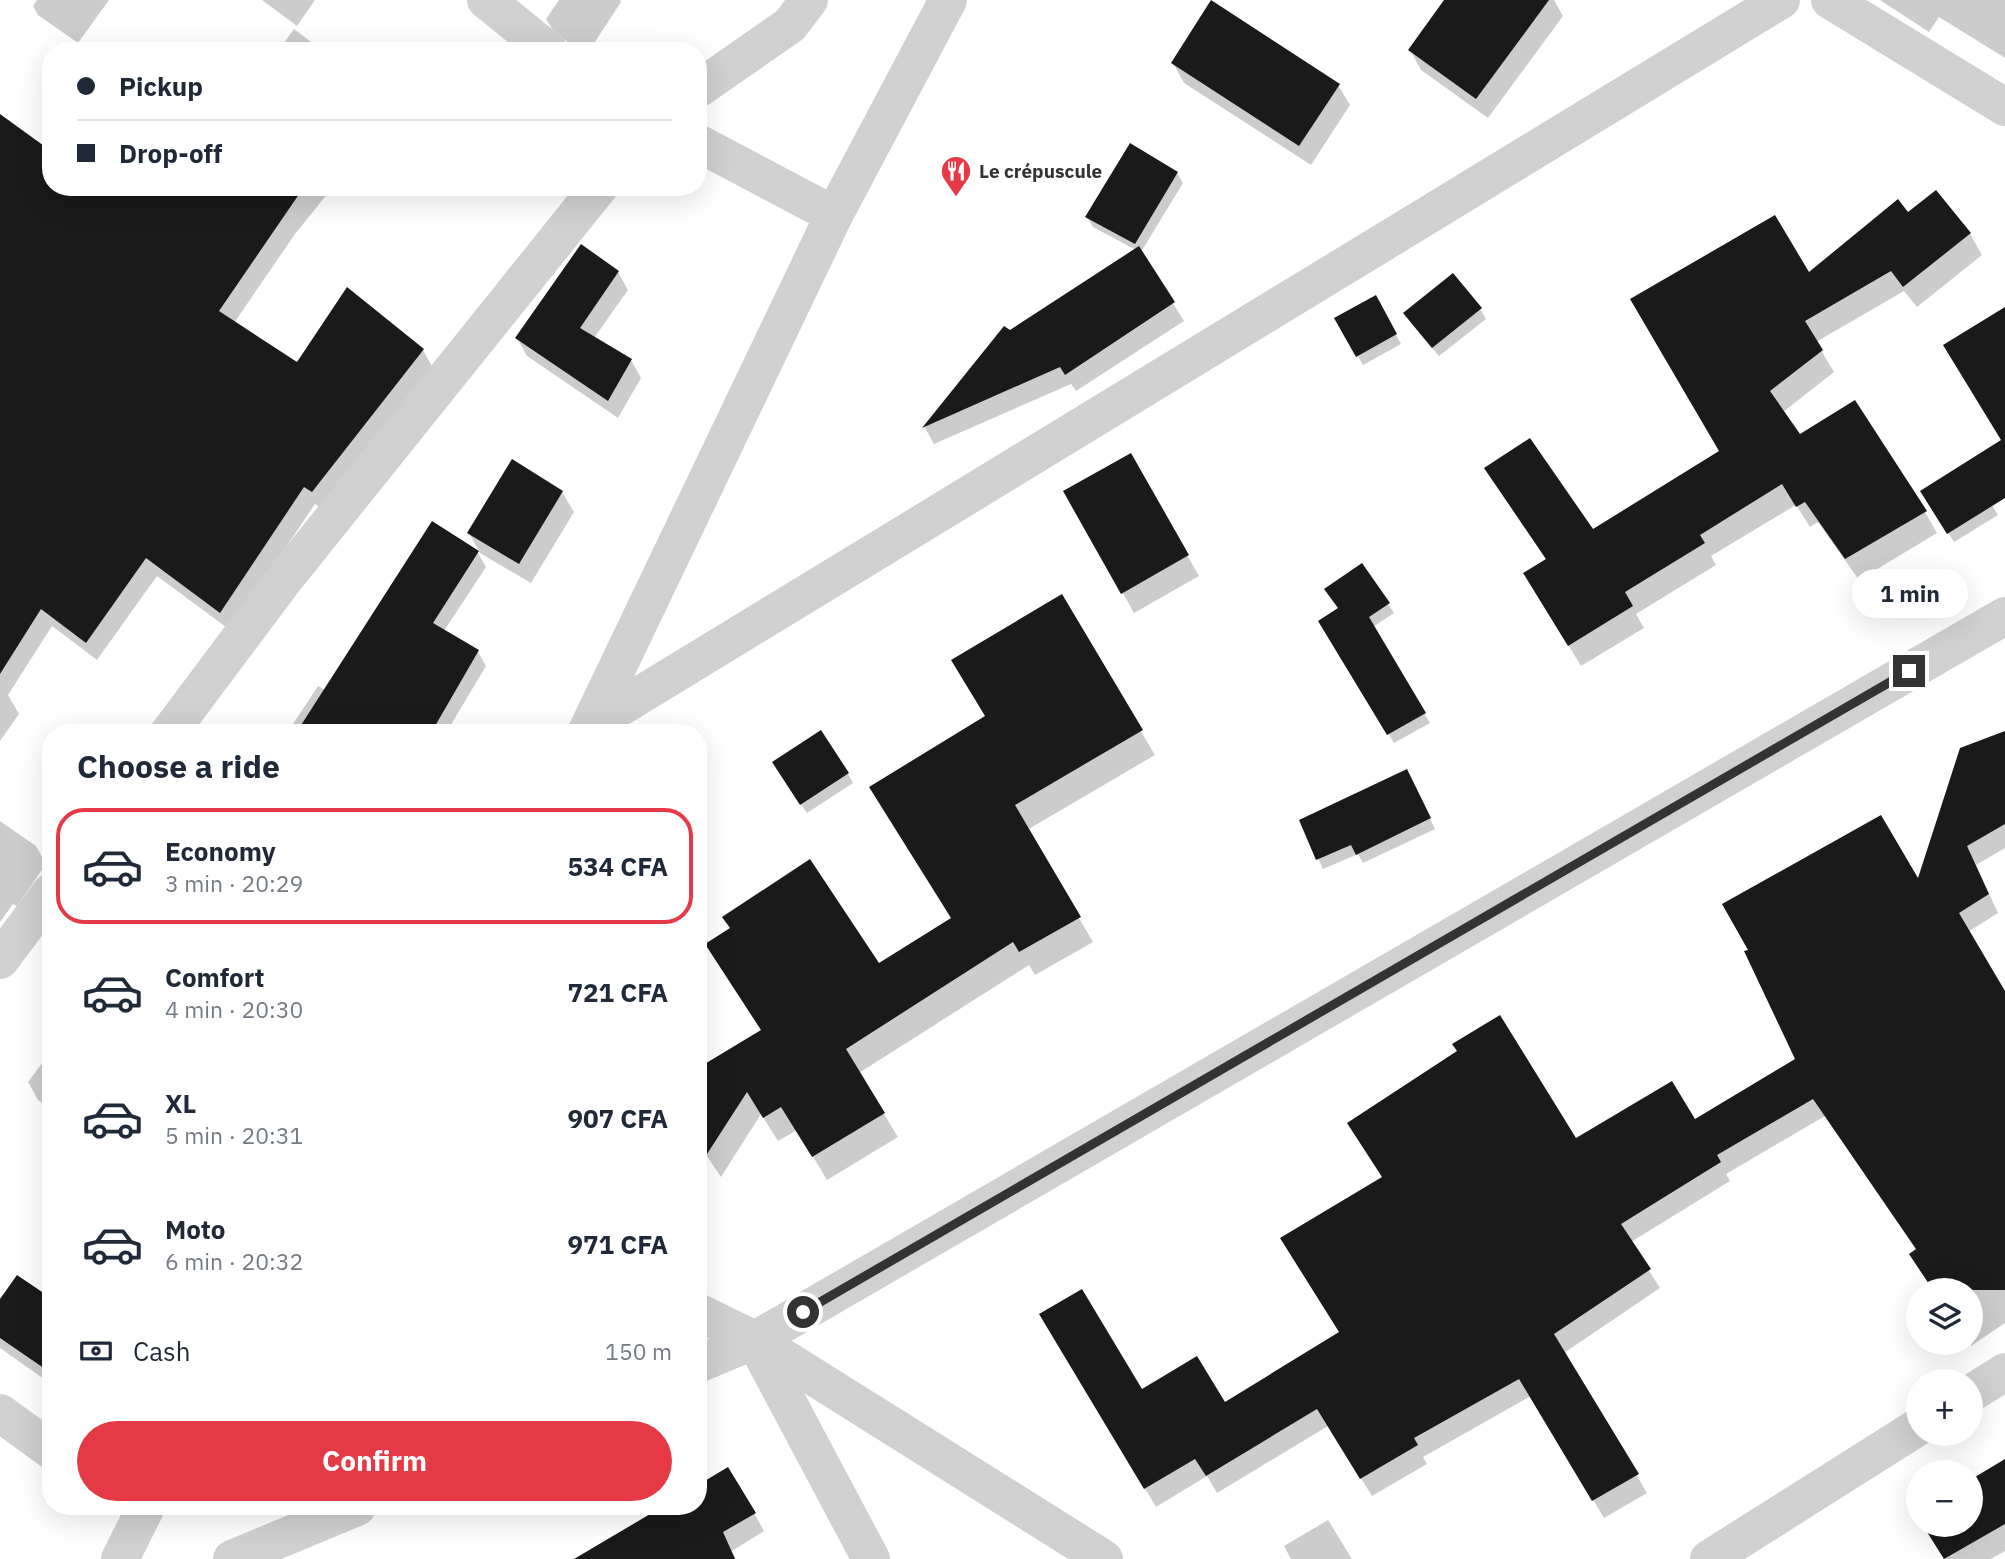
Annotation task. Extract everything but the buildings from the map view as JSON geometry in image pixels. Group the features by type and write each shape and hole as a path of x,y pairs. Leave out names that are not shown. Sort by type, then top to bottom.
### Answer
{"street":[{"path":"486,0 538,42"},
{"path":"707,83 790,25 809,0"},
{"path":"590,724 834,215 948,0"},
{"path":"596,724 1781,0"},
{"path":"1830,0 2005,107"},
{"path":"707,149 834,215"},
{"path":"176,724 282,582 592,196"},
{"path":"707,1360 755,1340 2005,616"},
{"path":"0,960 42,904"},
{"path":"707,1316 755,1340 1104,1559"},
{"path":"755,1340 871,1559"},
{"path":"1983,1386 2005,1372"},
{"path":"0,1413 42,1443"},
{"path":"1709,1559 1906,1435"},
{"path":"120,1559 136,1515"},
{"path":"232,1559 338,1515"}],"place":[{"name":"Le crépuscule","path":"956,198"}],"route":[{"path":"803,1312 1909,671"}]}
